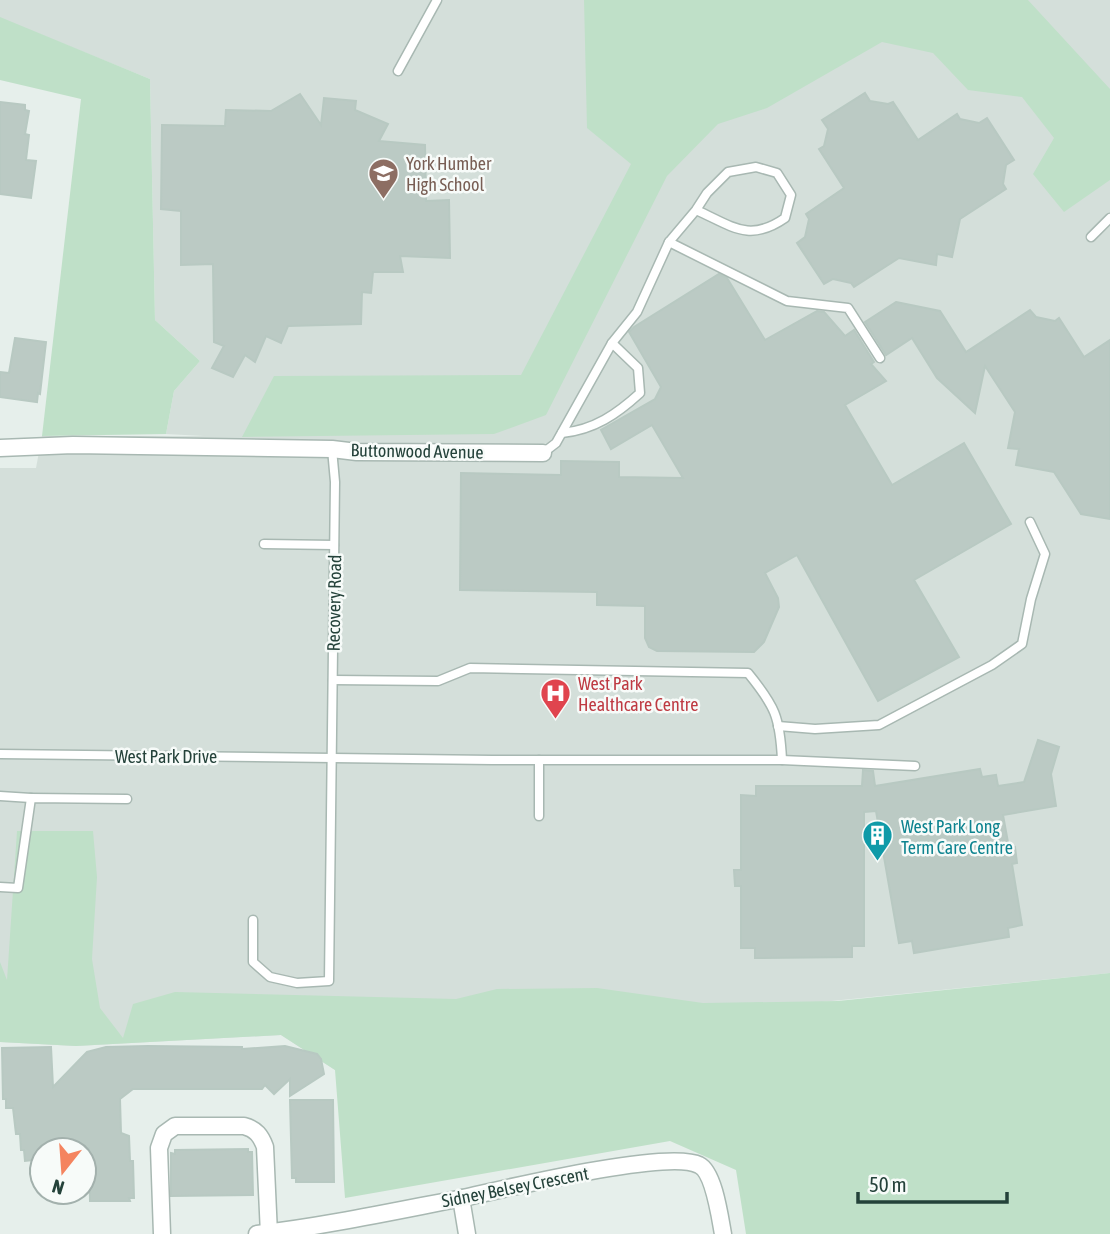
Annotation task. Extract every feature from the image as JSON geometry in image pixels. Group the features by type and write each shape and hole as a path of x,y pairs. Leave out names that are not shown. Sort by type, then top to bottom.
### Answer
{"street":[{"name":"Buttonwood Avenue","path":"0,448 73,445 332,449 357,452 543,453"},
{"path":"162,1234 160,1141 167,1129 175,1126 244,1126 253,1128 261,1136 265,1147 265,1234"},
{"name":"Sidney Belsey Crescent","path":"265,1234 600,1170 687,1161 701,1166 708,1174 723,1234"},
{"path":"461,1198 467,1234"}],"lane":[{"path":"398,71 437,0"},
{"name":"Buttonwood Avenue","path":"543,453 556,443 612,343 637,312 669,242 727,172 756,167 777,173 791,195 785,218 768,230 748,232 696,210"},
{"path":"1091,237 1110,218"},
{"path":"669,242 788,301 848,308 880,358"},
{"path":"562,433 581,431 617,414 640,393 638,368 612,343"},
{"name":"Recovery Road","path":"253,920 253,962 271,977 297,983 329,981 335,474 332,449"},
{"path":"778,726 815,729 879,725 992,665 1022,644 1031,599 1045,554 1030,522"},
{"path":"264,544 334,545"},
{"path":"333,680 438,681 470,668 748,673 772,702 782,760"},
{"name":"West Park Drive","path":"0,754 782,760 915,766"},
{"path":"539,760 539,817"},
{"path":"0,796 127,799"},
{"path":"0,887 18,888 32,798"}],"shaded area":[{"name":"West Park Healthcare Centre","path":"0,0 1110,0 1110,973 533,1031 335,1070 281,1035 76,1046 0,1042 0,468 36,468 42,436 204,436 166,434 174,391 200,361 155,320 150,79 0,18"}],"green space":[{"path":"584,0 1028,0 1110,89 1110,180 1064,212 1033,174 1054,138 1022,97 968,90 933,53 882,42 767,108 718,124 667,176 546,415 494,434 242,437 274,376 521,375 631,164 587,128"},
{"path":"0,17 150,79 155,320 200,361 174,391 166,434 42,436 81,99 0,80"},
{"path":"17,831 93,831 97,877 92,959 100,1008 123,1038 133,1004 175,992 456,999 497,989 597,988 703,1003 838,1001 1110,973 1110,1234 746,1234 736,1170 670,1141 345,1198 335,1070 281,1035 76,1046 0,1042 0,962 7,980"}],"building":[{"path":"865,93 870,101 888,104 893,102 918,140 957,114 960,119 979,123 987,118 1014,160 1006,165 1003,184 1006,189 960,219 952,257 937,254 936,265 899,258 854,287 851,283 833,279 824,284 797,243 805,237 809,219 806,214 844,188 819,149 824,146 828,129 822,120"},
{"path":"300,94 321,125 324,98 356,101 355,110 388,124 379,141 425,145 426,201 449,200 450,258 400,256 403,272 373,272 371,293 362,292 361,324 288,326 281,343 266,336 255,362 245,355 233,377 212,368 224,346 214,342 213,264 181,265 181,211 161,209 162,125 225,126 226,110 271,111"},
{"path":"0,102 25,105 25,110 29,111 25,134 29,135 26,160 36,161 31,198 0,194"},
{"path":"719,274 727,278 765,340 817,311 824,312 845,336 854,330 874,362 871,364 886,381 845,405 892,485 964,443 1011,524 914,580 959,657 878,701 797,555 765,573 778,598 779,607 764,642 754,652 657,651 649,647 645,638 645,606 597,605 597,592 460,590 461,473 561,475 561,461 619,462 619,477 683,478 652,425 611,449 601,430 655,399 661,387 629,332"},
{"path":"896,302 940,311 966,352 1030,310 1036,317 1055,321 1059,318 1084,357 1110,340 1110,519 1081,514 1054,472 1016,465 1019,449 1008,448 1015,412 985,366 975,413 937,378 912,338 886,355 865,322"},
{"path":"15,338 46,342 37,402 0,397 0,372 9,373"},
{"name":"West Park Long Term Care Centre","path":"1038,740 1059,747 1051,774 1056,806 1003,815 1009,848 1015,847 1017,863 1012,864 1022,925 1008,928 1009,937 914,953 912,941 899,943 876,811 864,812 864,946 852,946 852,957 755,958 755,948 741,948 741,886 735,886 734,870 741,870 741,795 756,796 756,786 862,786 863,770 873,771 875,786 980,769 982,777 996,775 998,786 1024,782"},
{"path":"285,1046 317,1054 321,1059 324,1074 290,1096 290,1079 274,1094 265,1085 262,1089 133,1089 120,1099 121,1133 129,1136 130,1161 133,1161 134,1198 129,1198 130,1201 98,1201 98,1136 28,1136 28,1161 25,1161 20,1134 16,1134 13,1108 6,1108 6,1099 3,1099 2,1048 51,1047 53,1087 87,1052 106,1047 242,1049"},
{"path":"290,1100 333,1100 334,1182 296,1182 296,1178 292,1178"},
{"path":"248,1149 248,1152 252,1152 253,1195 171,1196 171,1153 175,1154 175,1150"}],"place":[{"name":"York Humber High School","path":"383,200"},
{"name":"West Park Healthcare Centre","path":"555,720"},
{"name":"West Park Long Term Care Centre","path":"878,863"}]}
